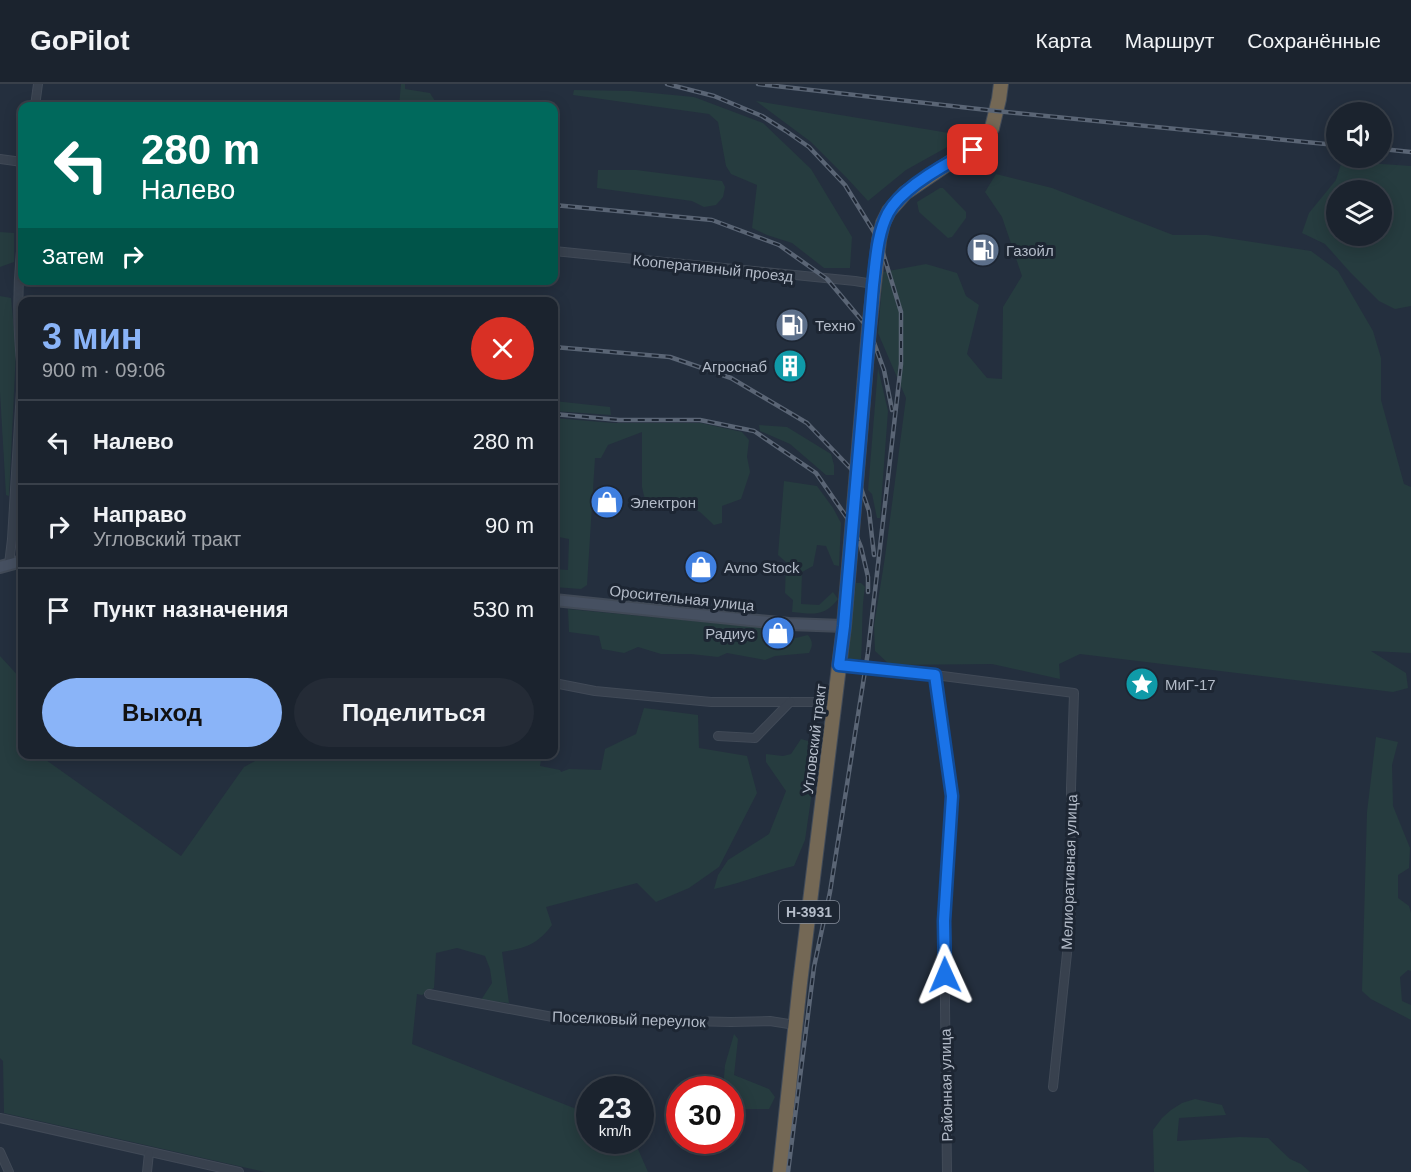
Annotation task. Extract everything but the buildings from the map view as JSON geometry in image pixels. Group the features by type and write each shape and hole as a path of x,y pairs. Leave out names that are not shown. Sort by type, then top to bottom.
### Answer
{"highway":[{"name":"Угловский тракт","path":"780,1172 795,1025 844,626 873,285 879,240 889,211 904,193 949,162 973,150 984,139 992,128 1001,84"}],"main road":[{"name":"Оросительная улица","path":"558,600 789,624 844,626"}],"street":[{"path":"36,102 38,84"},
{"path":"0,159 18,161"},
{"name":"Кооперативный проезд","path":"558,251 855,281 873,285"},
{"path":"4,566 12,539 18,439"},
{"path":"841,654 935,675"},
{"name":"Мелиоративная улица","path":"935,675 1074,693 1071,915 1053,1087"},
{"name":"Районная улица","path":"935,675 952,796 944,921 947,1172"},
{"path":"558,685 595,691 711,702 835,702"},
{"path":"718,736 755,738 790,702"},
{"name":"Поселковый переулок","path":"429,994 558,1018 770,1021 795,1025"},
{"path":"0,1118 239,1172"},
{"path":"0,1152 9,1172"},
{"path":"147,1172 149,1153"}],"green space":[{"path":"401,84 405,84 405,89 430,93 436,102 399,102"},
{"path":"574,90 631,91 694,97 763,123 811,169 852,237 850,268 824,268 792,243 752,228 757,185 731,174 726,166 718,122 709,114 573,95"},
{"path":"756,101 967,136 906,170 868,201 811,142"},
{"path":"1392,165 1411,166 1411,306 1395,309 1379,301 1327,246 1392,246 1392,180 1336,180 1340,168 1392,168"},
{"path":"598,170 636,170 722,181 725,187 723,197 716,205 704,207 692,201 597,188"},
{"path":"996,174 1052,188 1173,235 1207,235 1311,251 1338,271 1373,331 1381,358 1381,400 1404,484 1411,487 1411,653 1371,651 1406,673 1408,688 1393,692 1080,654 1059,664 1060,679 992,664 890,665 875,651 874,626 906,398 878,333 883,272 926,264 957,273 966,296 979,305 967,354 987,378 1002,379 1003,307 1022,276 1002,217 985,192"},
{"path":"943,188 966,212 966,218 952,237 948,238 919,212 917,202"},
{"path":"1326,192 1326,245 1302,233 1309,213"},
{"path":"0,232 14,233 14,262 0,267"},
{"path":"0,296 11,298 16,350 9,496 6,495 0,392"},
{"path":"878,368 888,411 880,518 877,518 872,494 868,490"},
{"path":"558,401 610,407 611,415 558,411"},
{"path":"558,418 613,423 701,423 742,432 749,440 747,457 750,472 741,499 722,506 722,523 714,525 700,512 686,504 645,500 642,487 642,432 608,445 601,458 595,458 587,585 581,589 558,587 558,569 568,570 569,539 558,537"},
{"path":"759,425 787,427 831,454 834,475 826,475 790,444 760,431"},
{"path":"784,481 817,486 841,523 839,566 834,565 826,546 817,545 813,566 802,572 801,604 819,605 833,592 838,599 823,612 792,612 793,600 785,593 786,562 778,555"},
{"path":"856,583 861,583 865,587 861,659 852,660 843,656 849,638"},
{"path":"568,609 766,628 766,635 776,639 792,639 808,635 812,646 809,653 775,656 765,660 727,653 718,657 661,654 638,647 624,653 602,649 599,636 569,632"},
{"path":"0,656 18,676 18,759 45,759 181,856 244,767 259,759 495,759 509,761 507,759 541,759 540,766 561,772 569,769 601,770 605,749 636,734 644,708 698,715 699,748 747,756 757,793 719,867 689,888 656,902 637,883 546,907 552,925 546,932 530,944 502,952 509,1003 481,1000 492,983 485,956 457,948 436,953 434,988 422,995 417,994 412,1044 576,1109 576,1154 640,1154 648,1172 265,1172 4,1113 3,1061 0,1058"},
{"path":"1376,737 1398,742 1392,765 1393,806 1410,848 1409,868 1398,875 1398,898 1409,906 1411,913 1411,971 1408,970 1400,977 1402,1001 1411,1005 1411,1020 1371,999 1362,991 1367,812"},
{"path":"801,739 819,744 805,840 794,866 714,889 718,875 728,860 769,834 786,791 766,762 766,754 783,756 791,754"},
{"path":"734,1034 738,1039 734,1075 736,1076 724,1076"},
{"path":"744,1079 769,1089 775,1097 769,1109 745,1109"},
{"path":"1195,1099 1222,1105 1226,1115 1179,1118 1177,1141 1240,1137 1268,1138 1290,1159 1301,1164 1310,1172 1154,1172 1153,1130 1171,1110"}],"railway":[{"path":"667,84 714,96 762,116 809,147 845,185 879,240 901,312 901,364 868,652 830,892 814,967 788,1172"},
{"path":"758,84 996,111 1326,144"},
{"path":"1392,150 1411,152"},
{"path":"558,205 712,220 779,245 827,279 869,329 884,370 892,410"},
{"path":"558,347 670,357 731,378 807,423 856,474 869,511 874,555"},
{"path":"558,414 619,420 700,420 754,431 816,473 852,525 861,547 868,577 868,592"}],"place":[{"name":"Газойл","path":"983,250"},
{"name":"Техно","path":"792,325"},
{"name":"Агроснаб","path":"790,366"},
{"name":"Электрон","path":"607,502"},
{"name":"Avno Stoсk","path":"701,567"},
{"name":"Радиус","path":"778,633"},
{"name":"МиГ-17","path":"1142,684"}],"route":[{"path":"945,975 944,921 952,796 935,675 839,665 873,285 883,223 895,202 904,193 949,162 973,150"}]}
